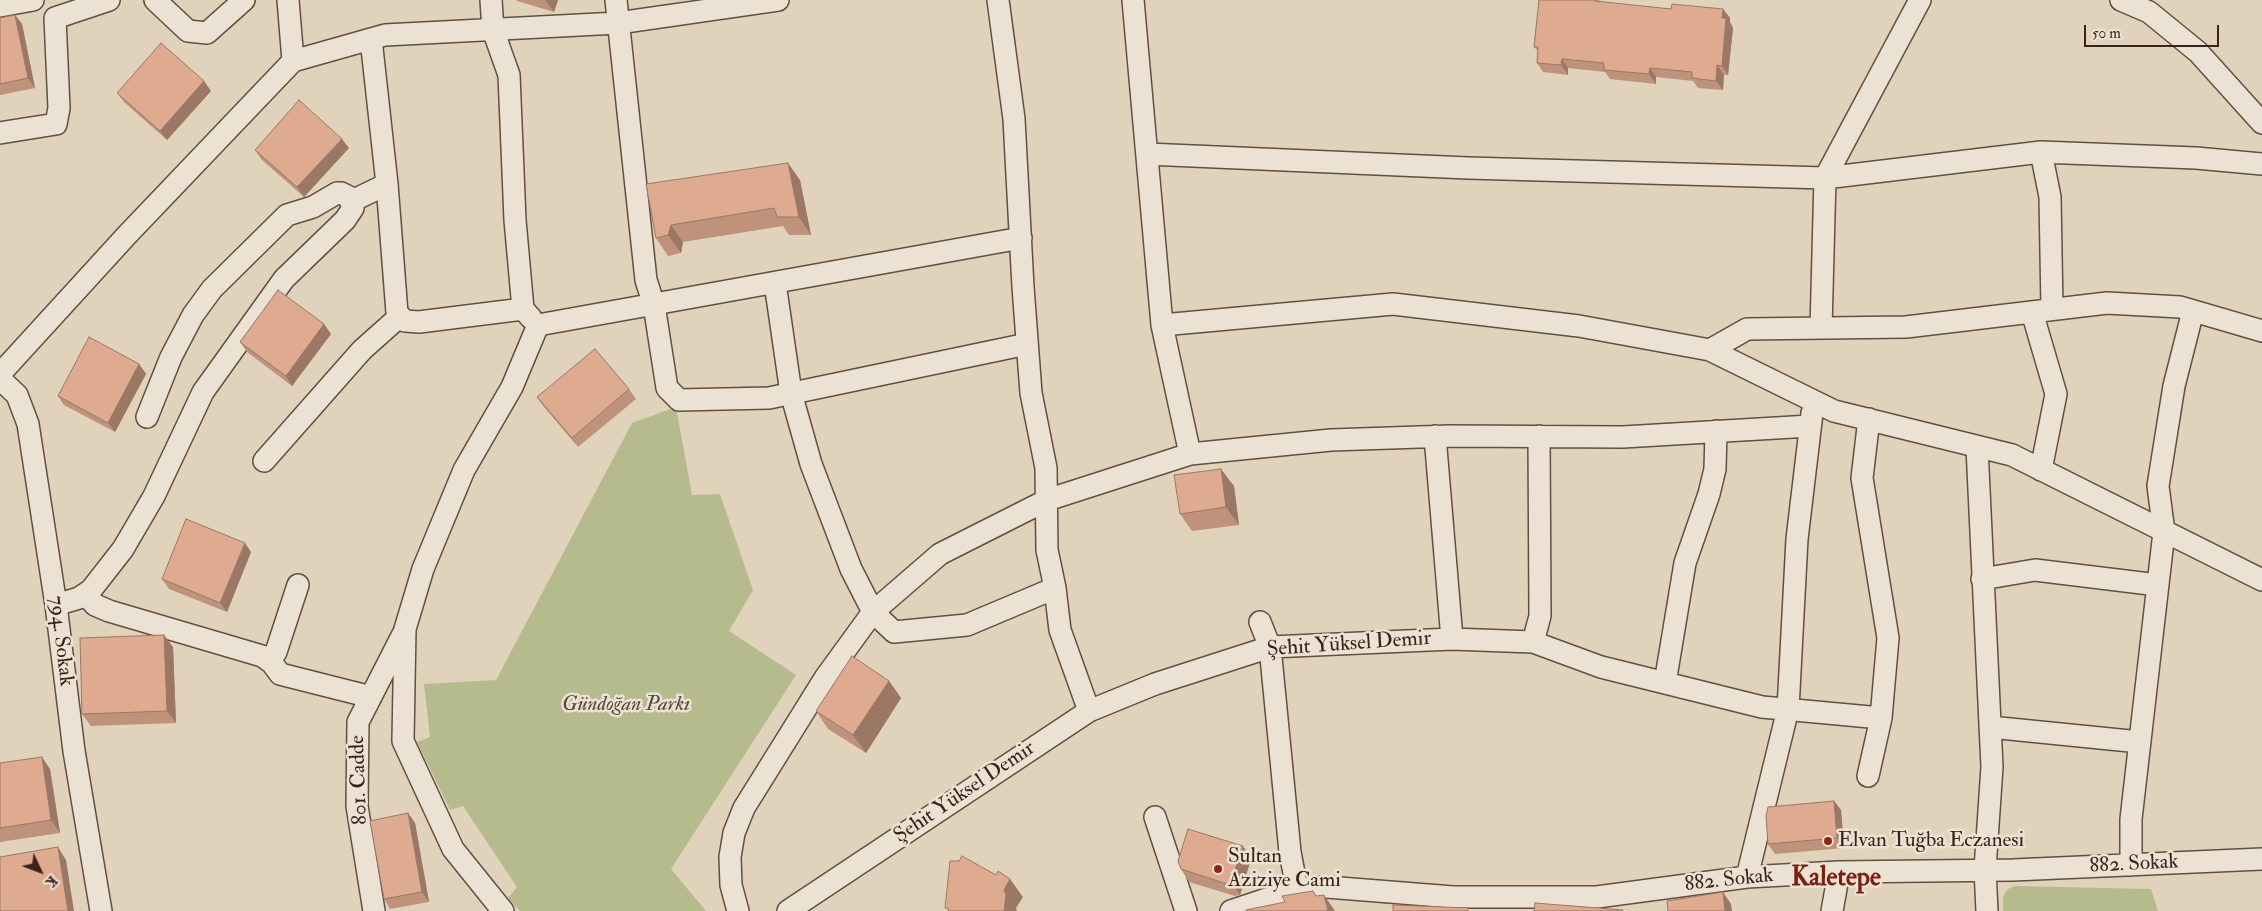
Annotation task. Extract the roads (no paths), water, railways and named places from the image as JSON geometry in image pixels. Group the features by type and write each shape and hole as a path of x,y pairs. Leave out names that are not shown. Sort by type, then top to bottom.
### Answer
{"street":[{"path":"0,6 33,0"},
{"path":"0,133 56,124 59,108 54,9 109,0"},
{"path":"155,0 188,32 207,33 244,0"},
{"path":"288,0 293,61"},
{"path":"491,0 493,30 508,75 514,210 523,309 538,325"},
{"path":"616,0 646,280 654,305 667,388 679,400 769,398 1027,344"},
{"path":"0,374 127,235 293,61 385,35 618,23 778,0"},
{"path":"998,0 1014,119 1031,393 1046,468 1047,550 1055,588 1060,630 1089,711"},
{"path":"1133,0 1162,325 1190,454"},
{"path":"1821,328 1825,178 1920,0"},
{"path":"2121,0 2149,12 2198,52 2262,123"},
{"path":"371,39 387,184 397,313 399,317 405,321 419,322 523,309"},
{"path":"1147,154 1468,168 1825,178 2041,152 2196,158 2262,164"},
{"path":"2041,152 2050,197 2042,311 2056,394 2041,470"},
{"path":"352,201 387,184"},
{"path":"56,605 79,598 102,578 128,541 154,496 203,392 284,279 345,220 353,208 352,201 346,195 337,194 313,207 287,215 212,289 193,315 171,357 147,417"},
{"path":"538,325 1021,238"},
{"path":"775,283 791,393 811,464 851,569 873,612 894,632 967,625 1055,588"},
{"path":"1710,350 1747,329 1906,327 2107,303 2180,307 2262,331"},
{"path":"1162,325 1394,304 1579,326 1710,350 1834,410 2012,455 2262,580"},
{"path":"2131,865 2131,819 2164,532 2158,486 2174,386 2193,311"},
{"path":"264,461 362,350 399,317"},
{"path":"503,911 453,849 403,741 405,629 423,569 464,470 512,388 538,325"},
{"name":"794. Sokak","path":"0,379 17,395 28,424 56,605 74,751 101,911"},
{"path":"1747,877 1788,709 1797,539 1813,400"},
{"path":"1868,776 1881,718 1888,638 1862,478 1869,419"},
{"path":"738,911 731,885 730,857 734,833 744,808 824,678 873,612 940,554 1046,500 1190,454 1331,440 1435,436 1623,437 1810,426"},
{"path":"1665,683 1686,564 1715,470 1716,431"},
{"path":"1435,436 1452,639"},
{"path":"1533,642 1540,616 1539,436"},
{"path":"1976,447 1992,767 1984,869 1987,911"},
{"path":"1982,579 2035,570 2158,585"},
{"path":"269,661 276,652 298,585"},
{"path":"85,594 95,605 109,611 262,656 280,674 371,697"},
{"path":"1260,622 1270,647 1290,852 1297,889"},
{"name":"801. Cadde","path":"374,911 357,806 358,722 405,629"},
{"name":"Şehit Yüksel Demir","path":"788,911 1089,711 1155,684 1270,647 1452,639 1533,642 1601,667 1762,707 1881,718"},
{"path":"1990,727 2140,742"},
{"path":"1155,817 1186,911"},
{"name":"882. Sokak","path":"1231,911 1297,889 1327,887 1525,904 1597,897 1747,877 1839,872 2013,870 2262,859"},
{"path":"1832,911 1839,872"}],"place":[{"name":"Elvan Tuğba Eczanesi","path":"1828,841"},
{"name":"Sultan Aziziye Cami","path":"1218,869"}],"district":[{"name":"Kaletepe","path":"1836,879"}],"park label":[{"name":"Gündoğan Parkı","path":"626,705"}]}
